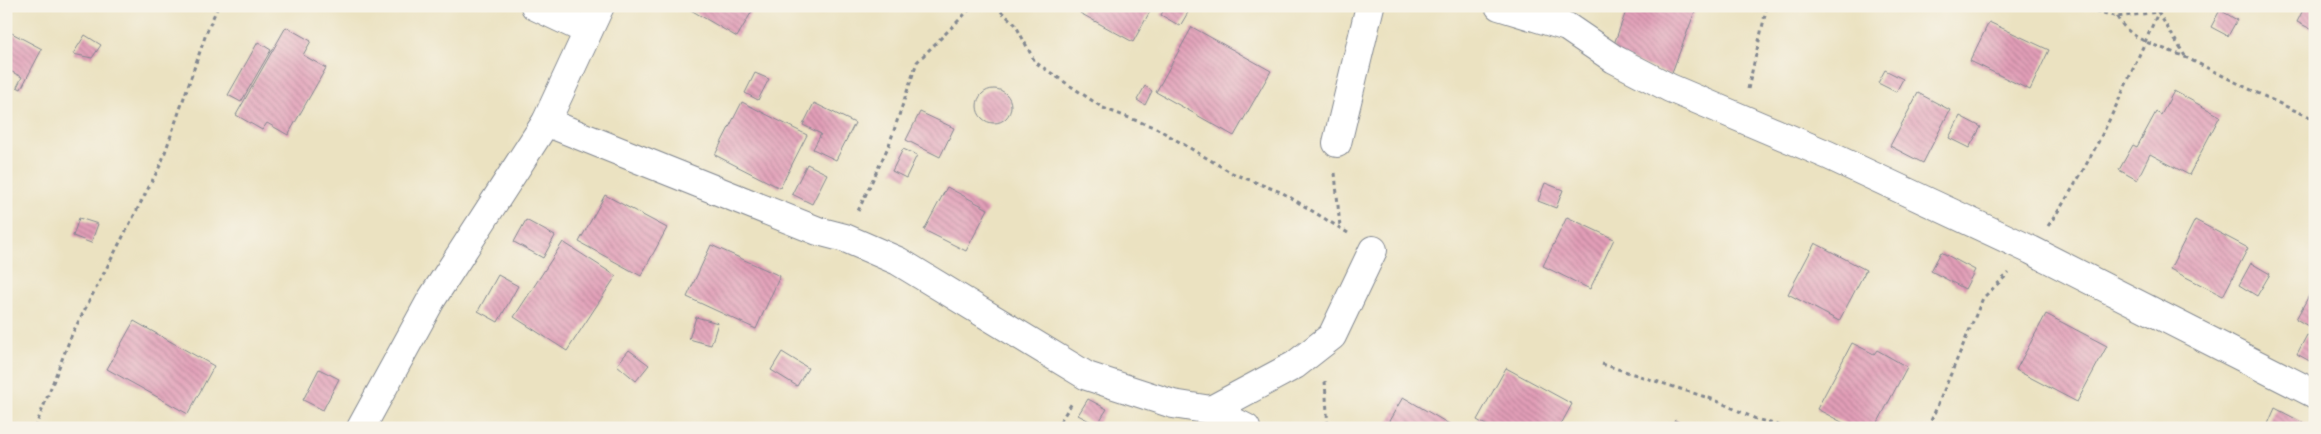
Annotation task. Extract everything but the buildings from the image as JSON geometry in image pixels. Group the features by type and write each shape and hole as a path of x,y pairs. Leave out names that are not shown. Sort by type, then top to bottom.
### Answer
{"street":[{"path":"535,6 588,31"},
{"path":"361,428 431,300 546,122 600,6"},
{"path":"1337,143 1370,6"},
{"path":"1499,6 1567,27 1614,59 1670,88 1828,155 2031,250 2315,394"},
{"path":"546,122 818,231 845,238 898,261 1087,376 1173,404 1211,410 1246,428"},
{"path":"1211,410 1295,365 1332,336 1374,250"}],"path":[{"path":"35,428 72,334 161,164 206,34 218,6"},
{"path":"845,238 889,145 917,62 973,6"},
{"path":"995,6 1015,24 1035,62 1103,108 1156,128 1232,173 1284,193 1374,250"},
{"path":"1767,6 1748,92 1767,130"},
{"path":"2080,6 2117,17 2158,12"},
{"path":"1928,428 1983,298 2031,250 2072,191 2114,112 2161,6"},
{"path":"2158,12 2185,57"},
{"path":"2117,17 2123,27 2145,42 2185,57 2269,100 2315,118"},
{"path":"1337,143 1335,169 1340,227"},
{"path":"1602,364 1715,400 1756,419 1788,428"}]}
